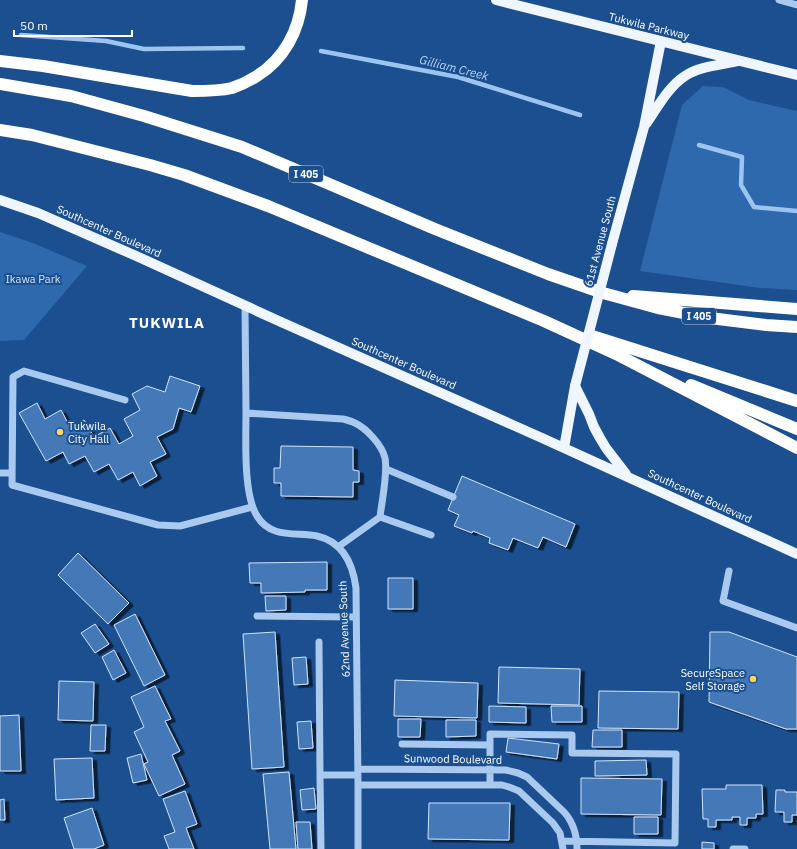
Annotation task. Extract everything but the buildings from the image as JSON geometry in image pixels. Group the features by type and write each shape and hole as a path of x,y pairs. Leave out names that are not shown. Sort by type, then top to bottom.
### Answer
{"highway":[{"path":"0,61 43,66 192,91 210,91 232,88 248,82 262,73 274,63 287,48 296,28 302,0"},
{"name":"I 405","path":"0,84 71,96 144,116 242,147 434,229 548,274 603,293 658,308 710,318 766,325 797,326"},
{"path":"0,130 32,135 184,174 268,206 544,320 616,354 797,448"},
{"path":"603,293 797,310"},
{"path":"544,320 797,401"},
{"path":"616,354 797,429"}],"main road":[{"name":"Tukwila Parkway","path":"496,0 797,75"},
{"name":"61st Avenue South","path":"564,448 575,386 644,127 661,41"},
{"path":"644,127 672,87 685,75 701,69 742,61"},
{"name":"Southcenter Boulevard","path":"0,200 38,214 134,255 627,476 797,554"},
{"path":"575,386 600,438 627,476"}],"street":[{"path":"779,0 797,5"},
{"name":"62nd Avenue South","path":"245,306 248,477 252,507 260,521 275,532 317,536 327,539 345,554 351,565 354,576 356,588 358,849"},
{"path":"125,400 24,370 13,377 12,485 158,525 180,526 252,507"},
{"path":"246,413 343,419 356,423 370,434 380,446 385,457 386,469 380,517 338,547"},
{"path":"386,469 453,497"},
{"path":"0,473 12,473"},
{"path":"380,517 431,535"},
{"path":"729,571 723,601 797,628"},
{"path":"257,616 356,617"},
{"path":"319,642 321,849"},
{"path":"358,785 509,786 519,791 553,823 560,833 563,845 675,843 676,754 572,753 572,735 490,734 490,785"},
{"path":"402,744 490,745"},
{"name":"Sunwood Boulevard","path":"320,776 358,772 506,770 518,773 527,776 569,818 574,829 577,845"},
{"path":"733,849 745,849"}],"green space":[{"path":"703,86 723,87 749,100 797,111 797,290 760,288 640,271 682,105"},
{"name":"Ikawa Park","path":"0,232 33,243 87,266 24,340 0,341"}],"waterway":[{"name":"Gilliam Creek","path":"21,35 106,41 144,49 243,48"},
{"name":"Gilliam Creek","path":"321,51 458,77 580,115"},
{"name":"Gilliam Creek","path":"699,145 742,157 741,185 754,207 797,211"}],"place":[{"name":"Tukwila City Hall","path":"60,432"},
{"name":"SecureSpace Self Storage","path":"753,679"}],"district":[{"name":"TUKWILA","path":"167,323"}]}
